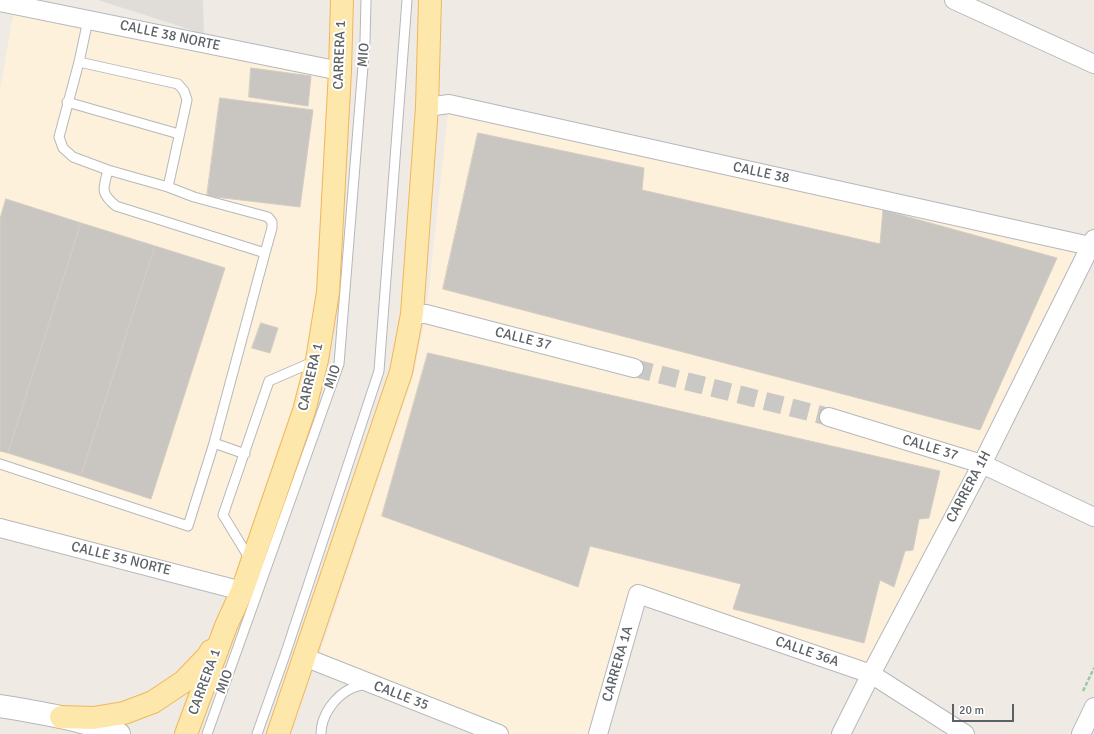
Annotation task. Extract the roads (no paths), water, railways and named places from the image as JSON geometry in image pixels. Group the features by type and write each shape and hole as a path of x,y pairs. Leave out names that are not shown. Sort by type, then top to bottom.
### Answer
{"main road":[{"name":"CARRERA 1","path":"186,734 226,626 242,591 304,411 317,360 328,292 340,71 342,0"},
{"path":"278,734 401,372 412,314 427,107 430,0"},
{"path":"61,717 93,718 124,713 153,702 183,682 208,656 226,626"},
{"path":"291,734 296,679"},
{"path":"0,706 61,717 98,726 118,734"}],"street":[{"path":"954,0 1094,64"},
{"name":"CALLE 38 NORTE","path":"11,2 88,20 340,71"},
{"name":"CALLE 38","path":"427,107 449,104 1093,244"},
{"name":"CARRERA 1H","path":"841,734 982,464 1093,244"},
{"name":"CALLE 37","path":"412,314 426,314 634,368"},
{"name":"CALLE 37","path":"829,417 982,464 1094,517"},
{"name":"CALLE 35 NORTE","path":"0,528 242,591"},
{"name":"CALLE 36A","path":"638,594 871,674 965,734"},
{"name":"CARRERA 1A","path":"598,734 638,594"},
{"name":"CALLE 35","path":"304,657 499,734"},
{"path":"1081,734 1094,707"}],"lane":[{"name":"MIO","path":"207,734 339,364 364,49 366,0"},
{"path":"257,734 285,655 379,370 407,0"},
{"path":"0,464 188,526 214,443 272,228 272,222 268,217 194,197 168,187 108,170 73,157 63,148 59,137 88,20"},
{"path":"78,62 178,84 184,91 187,100 168,187"},
{"path":"67,102 179,134"},
{"path":"108,170 103,189 107,199 116,206 265,253"},
{"path":"252,562 223,515 270,381 317,360"},
{"path":"214,443 245,454"},
{"path":"321,734 326,713 338,697 352,688 369,683"}],"tunnel":[{"path":"634,368 829,417"}]}
